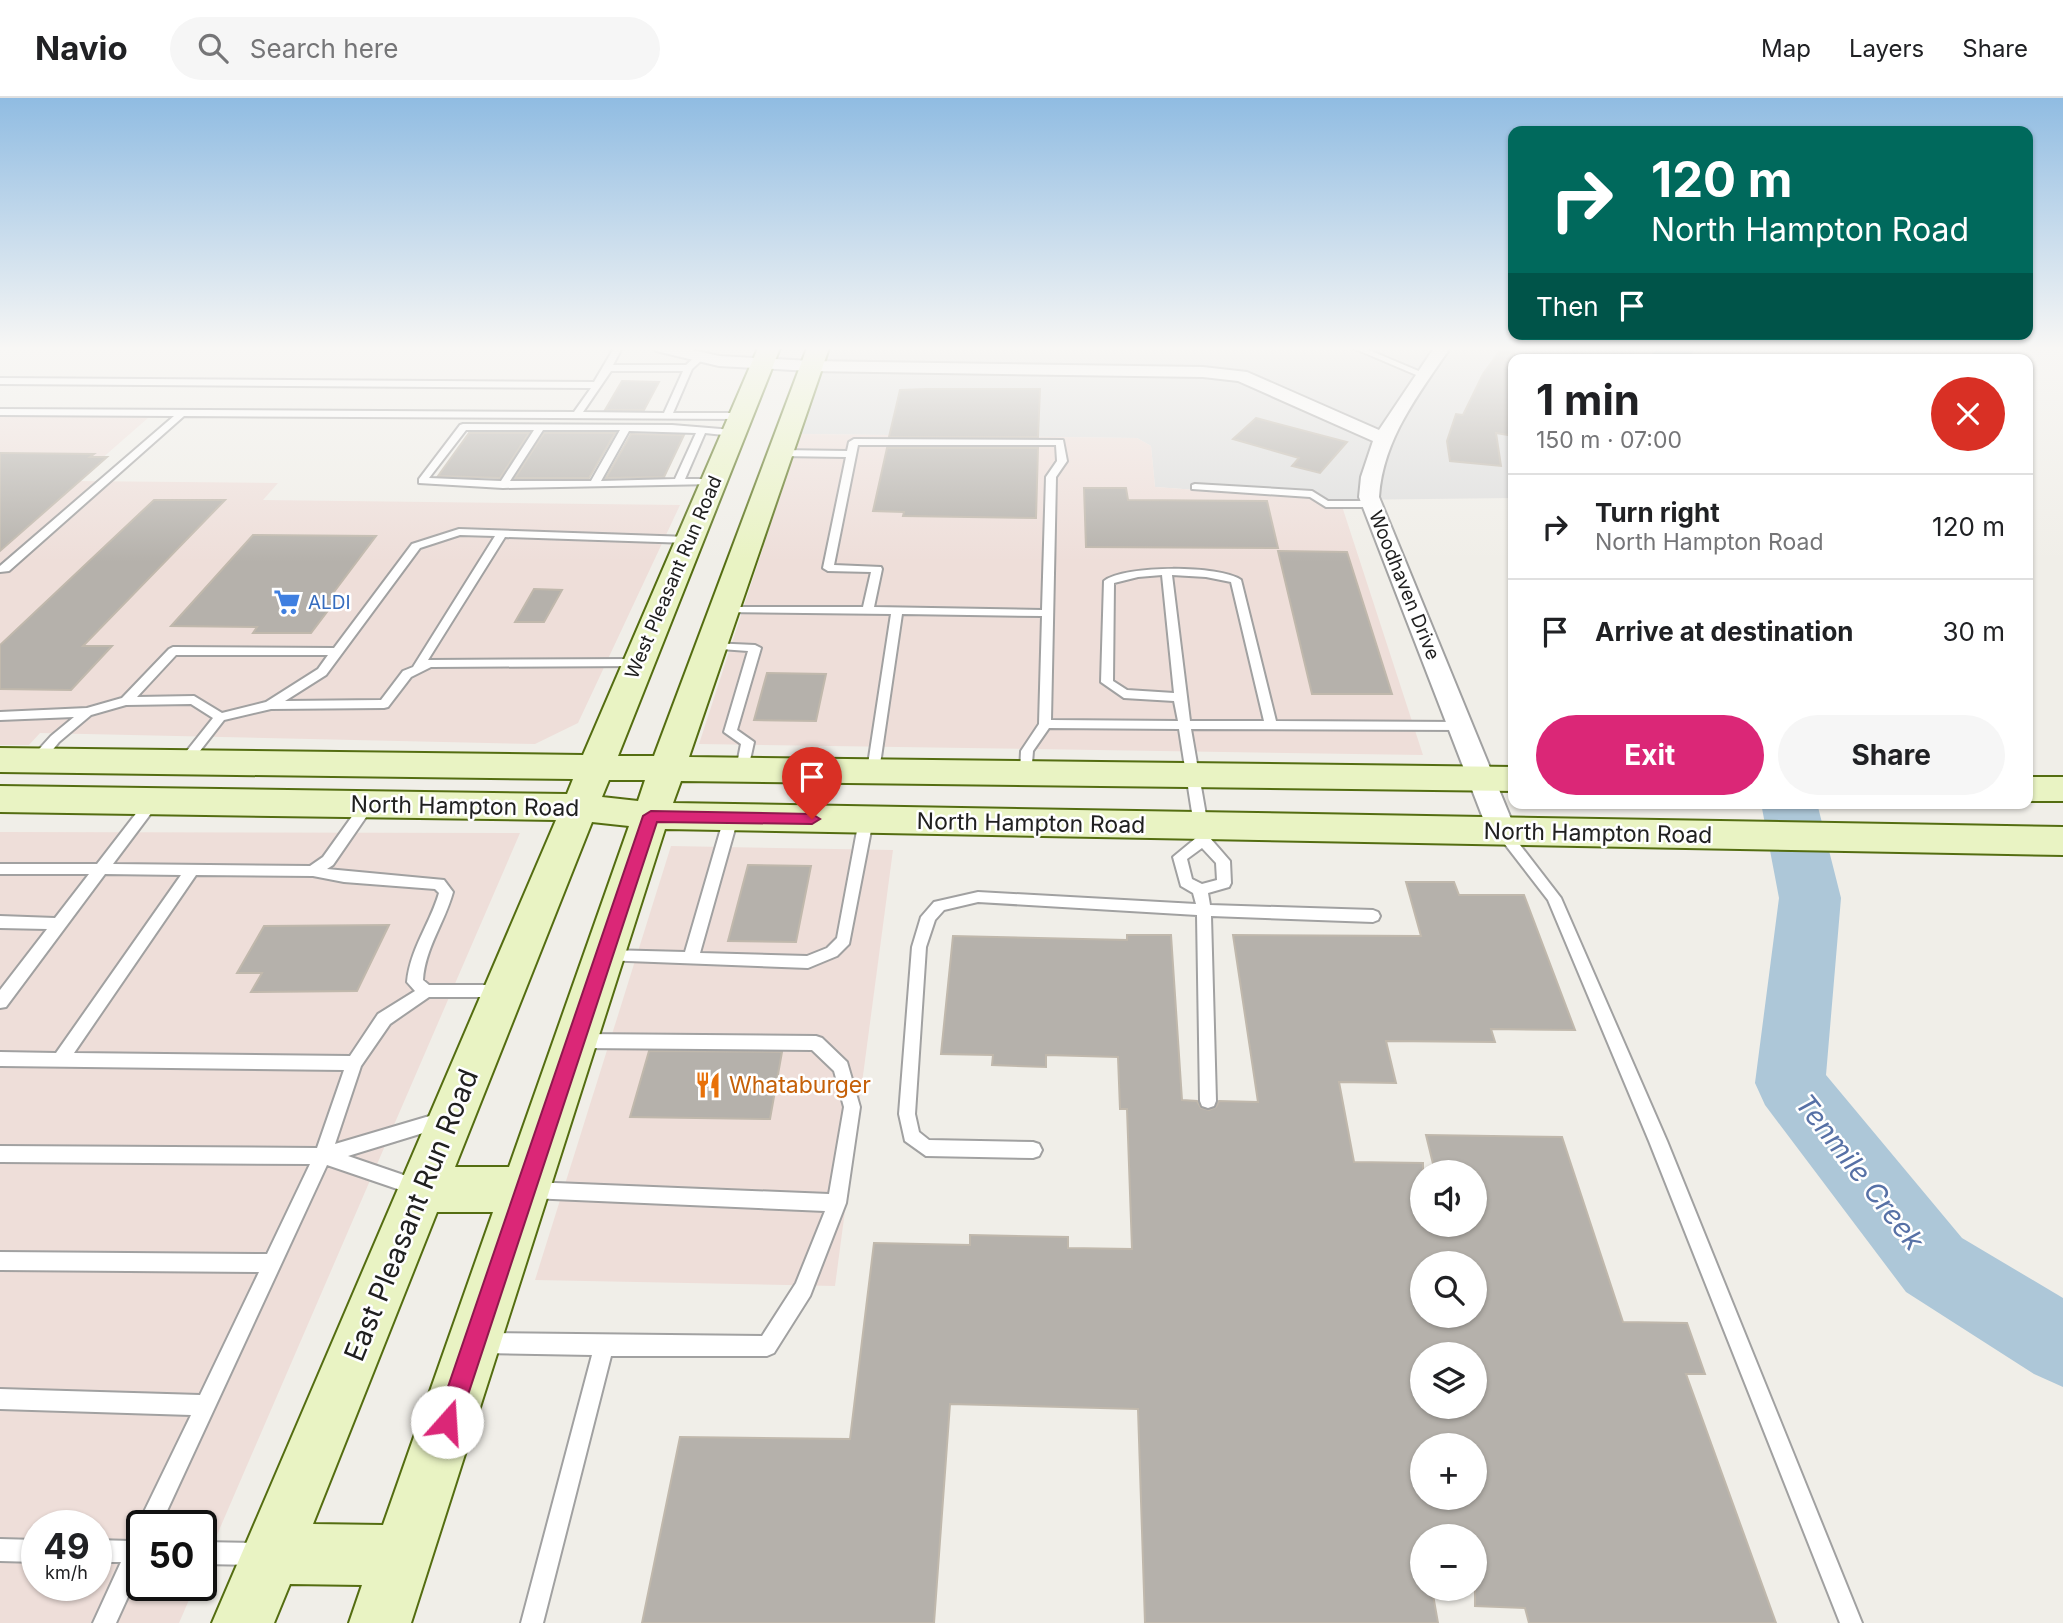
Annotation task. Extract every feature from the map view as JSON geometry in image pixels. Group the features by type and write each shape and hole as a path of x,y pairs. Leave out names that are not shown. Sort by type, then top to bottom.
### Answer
{"main road":[{"name":"West Pleasant Run Road","path":"578,807 739,419"},
{"path":"380,1623 667,768 792,419"},
{"name":"North Hampton Road","path":"0,760 1499,779"},
{"path":"153,801 184,762"},
{"path":"2033,789 2063,789"},
{"name":"North Hampton Road","path":"0,799 578,807 651,816 866,820 1202,833 1502,831 2051,841"},
{"name":"East Pleasant Run Road","path":"243,1623 578,807"},
{"path":"422,1189 525,1190"},
{"path":"271,1554 402,1555"}],"street":[{"path":"1339,419 1384,439"},
{"name":"Woodhaven Drive","path":"1396,419 1384,439 1369,477 1372,504 1462,726 1499,779 1502,831"}],"lane":[{"path":"0,569 5,569 175,419"},
{"path":"466,419 422,481 503,485 714,481"},
{"path":"692,419 737,425"},
{"path":"463,427 693,429 701,432 737,425"},
{"path":"503,485 540,427"},
{"path":"594,485 626,428"},
{"path":"679,481 701,432"},
{"path":"867,610 877,569 828,568 854,442 1060,442 1062,461 1051,477 1045,724 1027,751 1026,773"},
{"path":"780,453 851,454"},
{"path":"1195,488 1312,494 1326,504 1372,504"},
{"path":"270,705 322,672 416,546 459,532 689,540"},
{"path":"418,666 503,532"},
{"path":"1180,697 1124,694 1107,682 1109,581 1126,574 1215,574 1236,580 1271,725"},
{"path":"1167,574 1180,697 1202,833 1223,860 1224,883 1200,890"},
{"path":"724,610 1048,613"},
{"path":"873,771 897,611"},
{"path":"711,646 755,648 730,732 748,743 741,769"},
{"path":"127,701 173,651 337,652"},
{"path":"184,762 220,717 270,705 384,704 407,674 418,666 429,663 637,663"},
{"path":"0,716 87,712 127,701 194,700 220,717"},
{"path":"37,761 55,739 87,712"},
{"path":"1045,724 1462,726"},
{"path":"0,1002 153,801"},
{"path":"313,871 328,861 368,804"},
{"path":"691,958 731,818"},
{"path":"604,956 808,961 832,953 844,940 866,820"},
{"path":"1502,831 1554,898 1658,1141 1851,1623"},
{"path":"1202,833 1180,857 1186,881 1200,890 1204,911 1208,1101"},
{"path":"0,869 313,871 343,878 439,884 446,892 443,905 415,966 415,982 426,990 502,991"},
{"path":"61,1059 192,870"},
{"path":"1033,1150 926,1148 911,1136 907,1114 919,947 928,917 939,905 978,897 1204,911 1373,916"},
{"path":"0,922 60,924"},
{"path":"157,1510 323,1156 354,1063 384,1020 426,990"},
{"path":"474,1343 767,1346 803,1289 837,1203 852,1107 841,1067 816,1043 575,1041"},
{"path":"0,1059 354,1063"},
{"path":"0,1154 323,1156 451,1118"},
{"path":"323,1156 422,1189"},
{"path":"525,1190 837,1203"},
{"path":"0,1261 272,1263"},
{"path":"532,1623 604,1346"},
{"path":"0,1399 206,1405"},
{"path":"0,1550 21,1551"},
{"path":"217,1553 271,1554"},
{"path":"104,1623 126,1577"}],"shaded area":[{"path":"0,419 147,419 76,481 278,483 263,500 680,505 578,723 535,744 40,733 29,745 0,745"},
{"path":"805,419 1508,419 1508,498 1340,500 1155,487 1151,446 1137,438 800,434"},
{"path":"800,434 1137,438 1151,446 1155,487 1340,500 1423,755 699,744"},
{"path":"0,832 520,833 217,1535 217,1510 126,1510 126,1601 189,1601 179,1623 0,1623"},
{"path":"671,846 893,850 835,1286 535,1280"}],"building":[{"path":"893,419 1039,419 1038,437 889,437"},
{"path":"1255,419 1260,419 1347,442 1320,473 1292,466 1299,458 1233,439"},
{"path":"1454,419 1508,419 1508,435 1496,433 1501,466 1450,461 1447,441"},
{"path":"469,433 529,433 500,478 438,476"},
{"path":"544,433 615,433 589,478 515,478"},
{"path":"631,434 684,435 664,477 606,478"},
{"path":"887,448 1038,448 1036,518 903,516 904,512 873,511"},
{"path":"0,453 94,454 90,457 107,457 0,551"},
{"path":"1084,488 1126,488 1128,500 1267,501 1278,548 1086,547"},
{"path":"154,500 225,500 83,646 112,646 71,690 0,689 0,645"},
{"path":"253,535 376,536 328,600 336,600 311,633 253,633 257,627 171,626"},
{"path":"1278,551 1347,552 1392,694 1312,694"},
{"path":"534,589 562,590 544,622 515,622"},
{"path":"767,673 826,674 816,721 754,720"},
{"path":"748,865 811,866 796,942 728,941"},
{"path":"1406,882 1454,882 1459,895 1524,895 1575,1030 1491,1029 1495,1042 1386,1041 1396,1083 1339,1082 1354,1162 1410,1163 1410,1237 1487,1237 1487,1160 1432,1160 1426,1135 1562,1137 1623,1322 1687,1323 1705,1374 1686,1374 1776,1623 1529,1623 1525,1608 1475,1606 1475,1601 1487,1601 1487,1524 1410,1524 1410,1601 1434,1601 1438,1623 1145,1623 1138,1409 950,1404 934,1623 642,1623 680,1437 850,1439 874,1243 970,1245 970,1235 1068,1237 1068,1248 1132,1249 1127,1109 1120,1109 1118,1057 1046,1055 1046,1067 992,1065 993,1055 941,1054 953,936 1127,940 1127,935 1171,935 1182,1100 1197,1101 1201,1108 1209,1110 1216,1107 1219,1101 1258,1102 1233,935 1421,936"},
{"path":"389,925 357,991 251,992 262,973 237,973 264,926"},
{"name":"Whataburger","path":"649,1051 782,1052 770,1119 630,1117"}],"waterway":[{"name":"Tenmile Creek","path":"1790,809 1810,898 1790,1083 1934,1265 2063,1345"}],"place":[{"name":"ALDI","path":"287,602"},
{"name":"Whataburger","path":"708,1085"}],"route":[{"path":"447,1422 651,816 812,819"}]}
